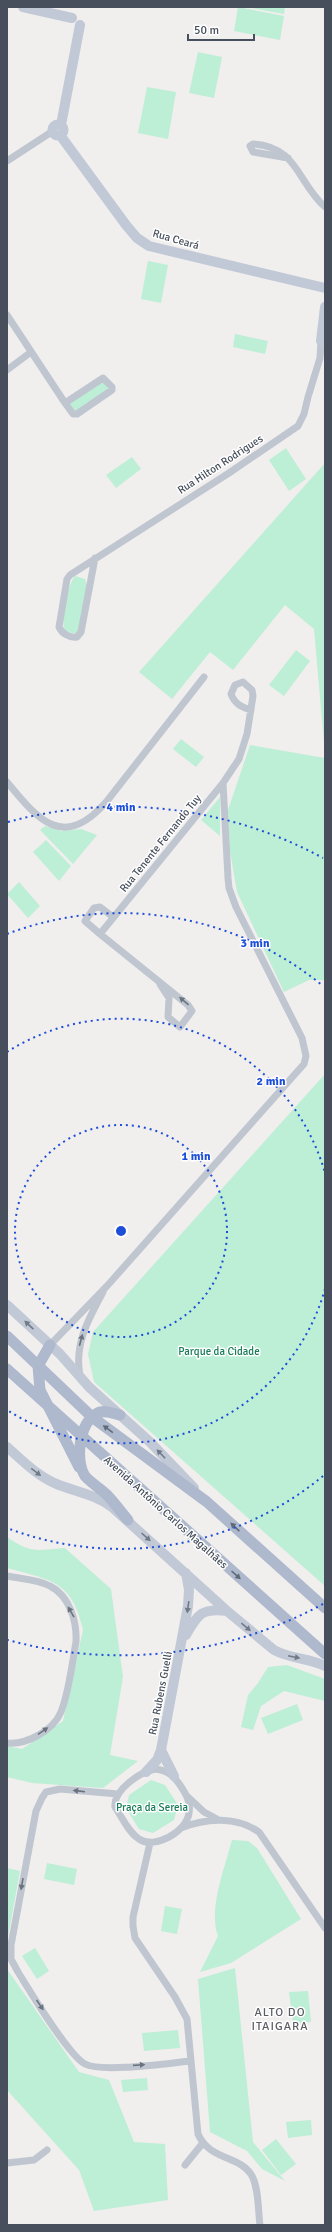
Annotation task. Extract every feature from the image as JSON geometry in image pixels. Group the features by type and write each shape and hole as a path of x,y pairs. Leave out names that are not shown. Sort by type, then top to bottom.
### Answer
{"main road":[{"path":"7,1336 92,1417 207,1502 325,1608"},
{"path":"50,1345 38,1366 40,1390 75,1461 85,1476 106,1494 128,1520"},
{"name":"Avenida Antônio Carlos Magalhães","path":"7,1368 325,1654"},
{"path":"85,1476 80,1459 82,1436 92,1417 96,1414 104,1412 120,1415"}],"street":[{"path":"7,161 58,133 76,25 60,16 23,7"},
{"name":"Rua Ceará","path":"58,133 126,225 137,238 149,246 325,288"},
{"path":"288,158 325,207"},
{"name":"Rua Hilton Rodrigues","path":"95,558 81,632 77,637 63,634 59,627 67,579 73,573 95,558 229,473 298,426 304,414 308,397 323,356 325,307"},
{"path":"7,315 31,352 65,403 71,412 75,414 112,390 112,387 104,378 65,403"},
{"path":"7,370 31,352"},
{"path":"7,782 35,815 47,823 59,826 81,824 90,819 107,801 204,677"},
{"name":"Rua Tenente Fernando Tuy","path":"100,934 223,783 244,746 252,710"},
{"path":"50,1345 107,1286 292,1080 304,1064 306,1056 302,1038 230,892 223,783"},
{"path":"114,917 100,907 94,908 85,921 191,1008 190,1015 180,1026 168,1017 169,998 160,984"},
{"path":"81,1378 78,1355 80,1342 86,1324 107,1286"},
{"path":"7,1305 50,1345 81,1378 207,1502"},
{"path":"7,1447 41,1476 59,1485 102,1500 128,1520 227,1611 266,1644 282,1654 325,1666"},
{"name":"Rua Rubens Guelli","path":"146,1772 153,1765 161,1750 183,1640 189,1597 186,1573"},
{"path":"7,1576 50,1586 58,1592 72,1612 77,1631 61,1713 49,1727 31,1739 15,1744 7,1743"},
{"name":"Rua Rubens Guelli","path":"183,1640 194,1621 202,1612 208,1610 227,1611"},
{"name":"Rua Rubens Guelli","path":"161,1750 174,1776"},
{"path":"220,1820 204,1812 188,1797 174,1776 168,1772 156,1769 146,1772 124,1788 115,1799 115,1807 134,1835 150,1843 160,1842 181,1828 210,1820 220,1820 245,1825 259,1832 325,1928"},
{"path":"118,1794 60,1789 46,1792 42,1798 36,1811 29,1846 11,1945 11,1959 18,1972 71,2050 84,2064 100,2068 192,2061"},
{"path":"181,1828 189,1814 188,1797"},
{"path":"150,1843 133,1917 135,1938 175,1997 187,2019 198,2134 202,2144 214,2154 242,2167 252,2176 255,2183 260,2225"},
{"path":"185,2165 202,2144"},
{"path":"7,2163 34,2160 47,2150"}],"green space":[{"path":"238,7 284,16 280,40 234,31"},
{"path":"246,7 285,7 284,14"},
{"path":"198,52 222,57 214,98 189,93"},
{"path":"147,87 176,92 168,139 138,133"},
{"path":"148,261 168,265 161,303 141,299"},
{"path":"235,334 268,341 265,354 233,347"},
{"path":"102,378 109,388 73,413 66,403"},
{"path":"286,448 306,479 289,491 269,460"},
{"path":"132,457 141,469 116,488 106,475"},
{"path":"325,463 325,754 314,629 285,605 233,670 210,652 172,699 139,672"},
{"path":"75,576 85,579 88,588 81,630 76,634 65,631 63,619 69,587"},
{"path":"296,650 310,661 284,696 269,685"},
{"path":"181,739 204,757 196,767 173,749"},
{"path":"250,745 325,758 325,980 309,980 284,992 237,892 230,851 228,810"},
{"path":"220,797 220,836 201,820"},
{"path":"45,826 61,831 81,829 97,835 73,864 40,830"},
{"path":"46,840 71,866 59,881 33,852"},
{"path":"19,882 40,906 28,918 7,894"},
{"name":"Parque da Cidade","path":"325,1074 325,1586 94,1382 88,1354 93,1332"},
{"path":"7,1537 22,1546 34,1550 65,1548 111,1589 123,1677 110,1755 138,1761 103,1788 32,1783 7,1777 7,1746 22,1749 63,1721 83,1630 73,1601 57,1585 47,1580 7,1568"},
{"path":"287,1665 325,1679 325,1701 284,1691 261,1706 253,1730 241,1727 248,1695 268,1667"},
{"path":"297,1704 303,1720 268,1734 261,1718"},
{"name":"Praça da Sereia","path":"151,1780 165,1785 178,1805 174,1820 153,1833 139,1829 126,1808 129,1795"},
{"path":"232,1840 248,1841 257,1848 301,1919 231,1963 200,1972 218,1936 215,1926 216,1901"},
{"path":"47,1863 77,1869 74,1885 44,1879"},
{"path":"7,1868 20,1871 7,1942"},
{"path":"165,1906 182,1909 177,1934 161,1931"},
{"path":"35,1948 49,1971 37,1979 22,1956"},
{"path":"235,1968 253,2142 285,2181 262,2169 247,2151 210,2132 198,1979"},
{"path":"7,1969 79,2072 109,2080 134,2142 165,2144 168,2200 94,2211 79,2170 7,2090"},
{"path":"308,1991 311,2022 293,2024 289,1992"},
{"path":"178,2030 180,2048 144,2051 142,2033"},
{"path":"147,2078 148,2090 123,2092 121,2080"},
{"path":"311,2120 312,2135 288,2138 286,2122"},
{"path":"276,2139 296,2164 281,2175 262,2150"}],"district":[{"name":"ALTO DO ITAIGARA","path":"280,2019"}]}
